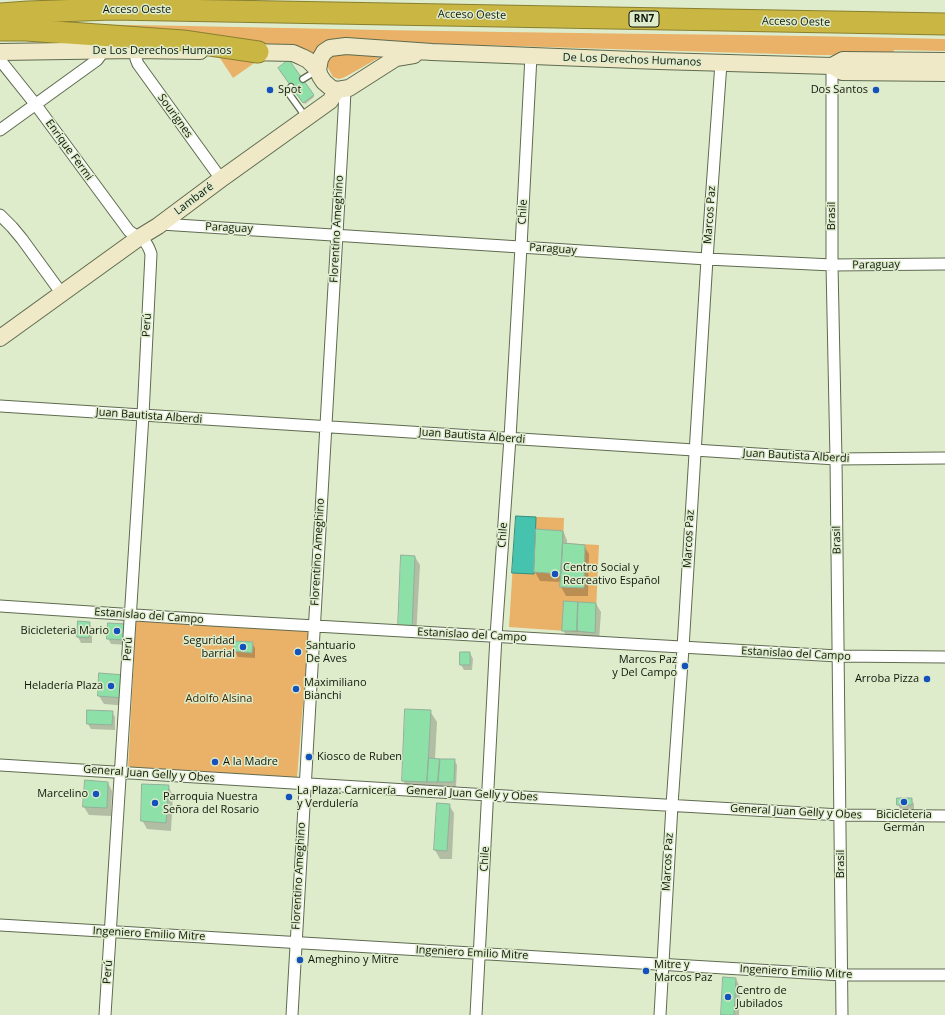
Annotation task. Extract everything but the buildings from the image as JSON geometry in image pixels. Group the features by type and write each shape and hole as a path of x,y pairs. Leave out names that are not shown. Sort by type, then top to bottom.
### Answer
{"highway":[{"name":"Acceso Oeste","path":"0,14 112,9 945,24"},
{"path":"0,30 26,30 184,42 258,52"}],"street":[{"name":"De Los Derechos Humanos","path":"318,70 320,59 324,52 330,48 346,46 432,52 832,66 842,72 945,73"},
{"path":"0,130 97,60 102,50"},
{"name":"De Los Derechos Humanos","path":"0,52 135,50 293,53 308,60 318,70 324,82 331,88 341,90"},
{"name":"Sourignes","path":"135,50 138,64 221,179"},
{"name":"De Los Derechos Humanos","path":"388,64 396,58 432,52"},
{"name":"Chile","path":"476,1015 496,636 510,438 531,56"},
{"name":"Enrique Fermi","path":"0,60 36,105 129,231 140,237"},
{"name":"De Los Derechos Humanos","path":"832,66 843,60 945,61"},
{"name":"Marcos Paz","path":"660,1015 672,805 720,63"},
{"name":"Lambaré","path":"0,338 140,237 161,224 330,101 341,90 353,86 388,64"},
{"name":"Brasil","path":"832,66 832,265 841,815 842,1015"},
{"name":"Florentino Ameghino","path":"292,1015 344,112 341,90"},
{"path":"0,215 22,239 62,294"},
{"name":"Paraguay","path":"161,224 707,259 832,265 945,264"},
{"name":"Perú","path":"106,1015 130,614 144,415 150,254 148,246 140,237"},
{"name":"Juan Bautista Alberdi","path":"0,406 836,459 945,458"},
{"name":"Estanislao del Campo","path":"0,606 683,648 838,656 945,657"},
{"name":"General Juan Gelly y Obes","path":"0,765 841,815 945,816"},
{"name":"Ingeniero Emilio Mitre","path":"0,925 842,975 945,975"}],"lane":[{"path":"303,79 318,70"},
{"path":"291,87 286,90 306,118"}],"green space":[{"path":"67,24 945,39 945,51 894,50 892,56 814,55 342,41 311,58"},
{"path":"332,54 382,56 339,79 333,77 327,66 328,59"},
{"path":"220,58 260,59 233,78"},
{"name":"Centro Social y Recreativo Español","path":"516,516 564,518 563,543 599,545 595,633 509,627"},
{"name":"Adolfo Alsina","path":"136,621 309,628 297,778 128,768"}],"water":[{"path":"516,516 536,517 534,574 512,573"}],"place":[{"name":"Spot","path":"270,90"},
{"name":"Dos Santos","path":"876,90"},
{"name":"Centro Social y Recreativo Español","path":"555,574"},
{"name":"Bicicleteria Mario","path":"117,631"},
{"name":"Seguridad barrial","path":"243,647"},
{"name":"Santuario De Aves","path":"298,652"},
{"name":"Marcos Paz y Del Campo","path":"685,666"},
{"name":"Arroba Pizza","path":"927,679"},
{"name":"Heladería Plaza","path":"111,686"},
{"name":"Maximiliano Bianchi","path":"296,689"},
{"name":"Kiosco de Ruben","path":"309,757"},
{"name":"A la Madre","path":"215,762"},
{"name":"Marcelino","path":"96,794"},
{"name":"La Plaza: Carnicería y Verdulería","path":"289,797"},
{"name":"Bicicleteria Germán","path":"904,802"},
{"name":"Parroquia Nuestra Señora del Rosario","path":"155,803"},
{"name":"Ameghino y Mitre","path":"300,960"},
{"name":"Mitre y Marcos Paz","path":"646,971"},
{"name":"Centro de Jubilados","path":"728,997"}]}
